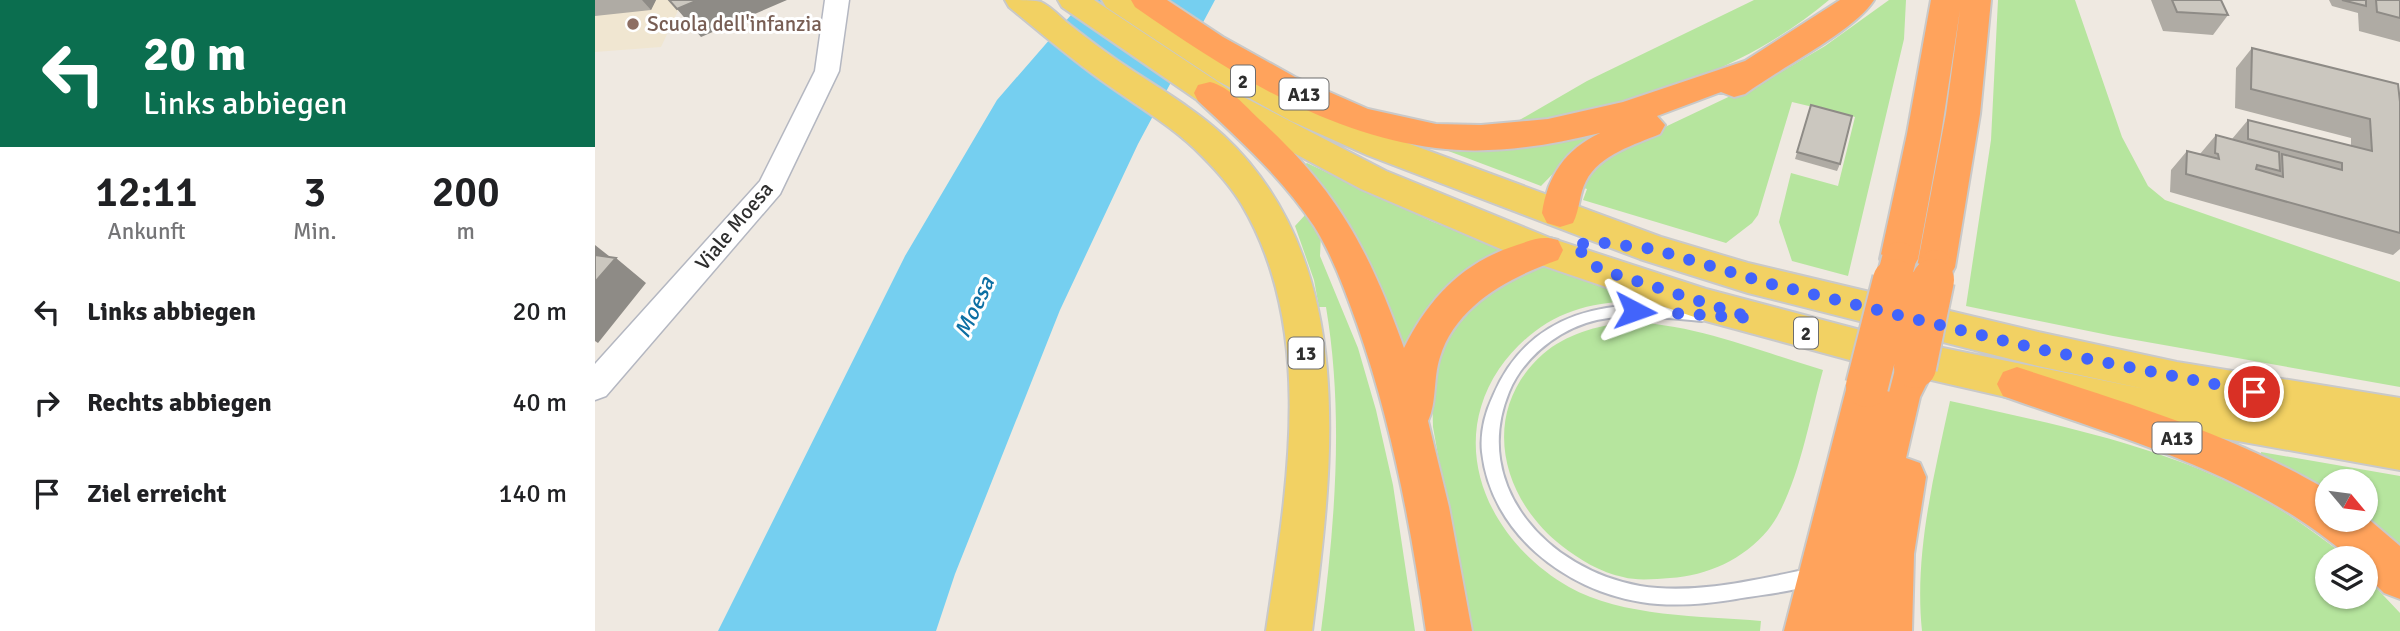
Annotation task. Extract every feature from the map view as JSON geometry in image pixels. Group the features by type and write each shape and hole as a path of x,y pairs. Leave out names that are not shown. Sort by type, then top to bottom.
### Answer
{"highway":[{"name":"A13","path":"1146,0 1243,62 1339,109 1413,132 1480,138 1535,133 1607,118 1754,69"},
{"name":"A13","path":"1569,244 1565,182 1578,163 1626,135 1731,89 1754,69 1816,33 1859,0"},
{"path":"1889,631 1887,605 1901,497 1899,259 1927,121 1945,0"},
{"path":"1844,631 1901,387 1936,267 1963,114 1976,0"},
{"path":"1210,93 1269,147 1321,208 1348,255 1392,368 1433,534 1448,631"},
{"path":"1411,440 1413,379 1428,336 1452,301 1477,280 1501,266 1569,244"},
{"name":"A13","path":"2017,384 2204,448 2272,479 2315,506"},
{"path":"1807,631 1822,574 1901,387"},
{"path":"2351,532 2400,578"}],"main road":[{"name":"13","path":"1020,0 1100,64 1177,117 1215,148 1253,193 1284,253 1306,350 1309,430 1300,556 1289,631"},
{"name":"2","path":"1073,0 1154,59 1210,93 1351,169 1447,211 1569,244 1604,243 1653,249 1748,278 2038,349 2176,379 2400,416"},
{"name":"2","path":"1117,0 1173,38 1270,97 1379,146 1569,244 1752,318 2017,384 2400,451"},
{"path":"2357,410 2400,427"}],"street":[{"name":"Viale Moesa","path":"595,386 770,187 827,71 837,0"}],"lane":[{"path":"1752,318 1635,311 1582,318 1556,330 1535,345 1516,365 1501,389 1491,425 1489,445 1493,472 1501,496 1516,521 1535,544 1556,561 1584,577 1611,587 1640,594 1726,594 1822,574"}],"shaded area":[{"name":"Scuola dell'infanzia","path":"595,0 683,0 661,47 595,52"}],"green space":[{"path":"1754,0 1829,0 1804,20 1751,53 1694,79 1635,100 1571,117 1540,123 1516,122 1587,81"},
{"path":"1889,0 1906,0 1904,39 1848,276 1792,261 1779,222 1791,173 1838,186 1855,117 1792,102 1758,215 1726,243 1583,200 1587,189 1577,186 1608,154 1781,72 1825,46"},
{"path":"1998,0 2075,0 2122,137 2148,186 2165,200 2400,282 2400,387 2113,336 1966,306 1991,140"},
{"path":"1604,129 1607,133 1578,148 1541,186 1443,149 1444,146"},
{"path":"1307,163 1431,221 1504,250 1471,269 1444,290 1423,317 1404,351 1386,300 1364,252 1337,207 1302,166"},
{"path":"1306,214 1321,234 1320,256 1358,348 1376,410 1393,485 1415,631 1321,631 1333,510 1335,388 1326,307 1319,307 1314,280 1295,226"},
{"path":"1544,265 1630,295 1630,300 1587,307 1562,315 1522,342 1499,369 1483,400 1476,431 1477,462 1485,492 1499,520 1518,546 1542,568 1569,587 1590,597 1637,610 1761,621 1760,631 1469,631 1433,427 1432,388 1436,361 1461,316 1496,284"},
{"path":"1626,322 1676,327 1701,333 1823,370 1795,476 1778,515 1768,530 1748,549 1711,570 1684,577 1640,579 1599,569 1562,546 1541,526 1524,504 1512,479 1505,453 1505,427 1510,401 1523,377 1543,354 1562,341 1593,329"},
{"path":"1950,401 2073,429 2154,452 2232,484 2269,503 2332,546 2315,546 2315,609 2378,609 2378,590 2400,613 2400,631 1922,631 1920,602 1923,544"},
{"path":"2261,452 2359,469 2315,469 2315,490 2261,457"},
{"path":"2378,472 2400,476 2400,555 2372,532 2378,532"}],"water":[{"name":"Moesa","path":"1084,0 1215,0 1138,144 1060,310 955,574 936,631 718,631 905,256 997,100"}],"building":[{"path":"669,0 698,0 677,9"},
{"path":"2172,0 2221,0 2228,15 2177,12"},
{"path":"2342,0 2366,0 2366,6"},
{"path":"2376,0 2400,0 2400,18 2377,12"},
{"path":"2252,48 2398,84 2400,233 2186,174 2187,151 2219,159 2215,153 2216,135 2279,152 2280,171 2257,165 2256,169 2283,177 2282,154 2342,170 2342,163 2248,139 2248,120 2372,151 2370,119 2251,89"},
{"path":"1811,105 1852,116 1840,164 1797,152"},
{"path":"595,255 616,258 595,282"}],"place":[{"name":"Scuola dell'infanzia","path":"633,24"}],"route":[{"path":"1635,311 1752,318 1599,269 1580,254 1573,244 1604,243 1653,249 1839,302 2176,379 2254,392"}]}
